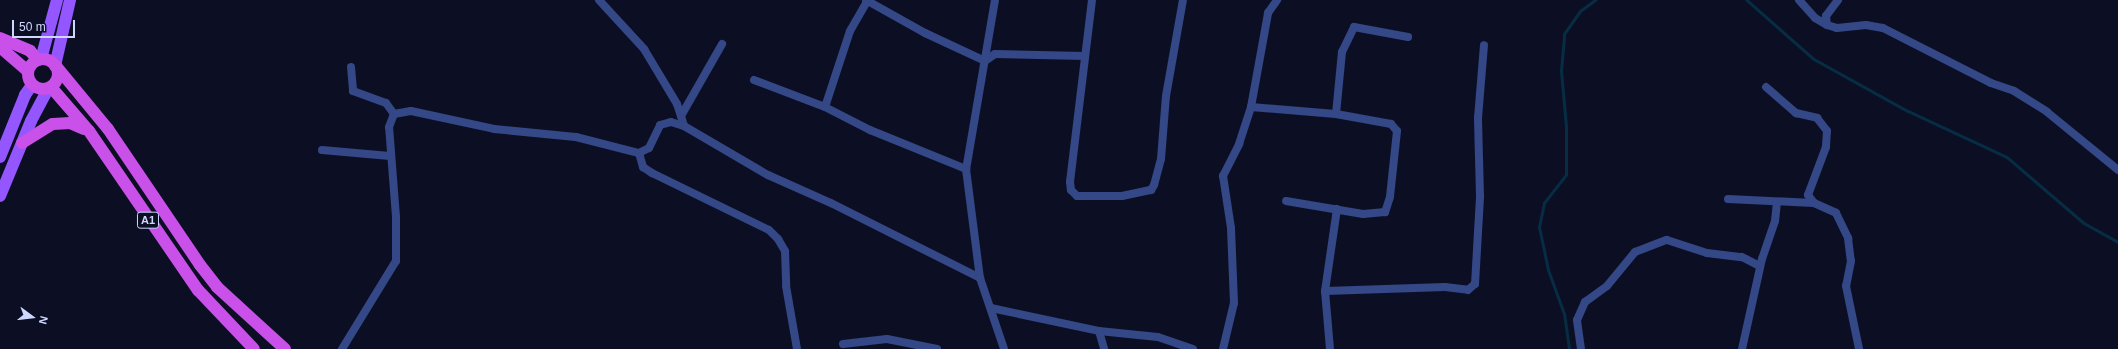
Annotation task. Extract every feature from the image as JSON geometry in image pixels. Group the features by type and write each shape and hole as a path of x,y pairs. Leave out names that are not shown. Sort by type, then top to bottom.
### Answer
{"highway":[{"name":"A1","path":"0,38 30,51 39,60 48,60 56,66 108,129 200,265 217,286 285,349"},
{"path":"0,46 28,71 32,85 41,90 50,88 58,76 56,66"},
{"path":"28,71 39,60"},
{"name":"A1","path":"50,88 89,131 184,270 254,349"},
{"path":"22,143 53,124 70,123 89,131"}],"main road":[{"path":"39,60 57,0"},
{"path":"56,66 70,0"},
{"path":"0,156 25,95 32,85"},
{"path":"0,196 22,143 50,88"}],"street":[{"path":"599,0 644,49 677,104 684,126"},
{"path":"825,107 850,31 866,0 925,33 985,61"},
{"path":"1092,0 1071,190 1077,196 1122,196 1151,190 1161,159 1166,96 1183,0"},
{"path":"1223,349 1234,303 1230,228 1223,176 1239,144 1251,107 1268,13 1277,0"},
{"path":"1799,0 1815,18 1827,25 1838,28 1866,25 1883,28 1991,83 2014,92 2048,112 2118,170"},
{"path":"1827,25 1826,16 1838,0"},
{"path":"993,1 985,61 966,169 980,278 1004,349"},
{"path":"1336,114 1342,52 1354,27 1408,37"},
{"path":"681,116 722,44"},
{"path":"1325,291 1445,287 1468,290 1475,284 1480,196 1478,118 1484,45"},
{"path":"985,61 995,54 1085,56"},
{"path":"351,67 353,91 386,103 394,114"},
{"path":"754,80 825,107 870,130 966,169"},
{"path":"1766,88 1796,113 1817,118 1827,131 1826,147 1808,195 1814,203"},
{"path":"1251,107 1336,114 1391,124 1397,131 1390,197 1385,212 1363,214 1286,201"},
{"path":"394,114 411,110 494,129 576,137 639,153 649,148 660,125 671,122 684,126 768,175 831,203 980,278"},
{"path":"342,349 396,261 396,217 390,156 389,127 394,114"},
{"path":"322,150 390,156"},
{"path":"639,153 643,167 652,173 769,230 778,239 785,251 786,286 797,349"},
{"path":"1728,198 1814,203 1836,213 1848,238 1851,261 1846,286 1858,349"},
{"path":"1742,349 1760,266 1773,228 1777,202"},
{"path":"1330,349 1325,291 1337,209"},
{"path":"1581,349 1577,320 1585,302 1607,286 1635,252 1667,240 1707,253 1742,257 1760,266"},
{"path":"991,308 1099,332 1158,337 1193,349"},
{"path":"1099,332 1104,349"},
{"path":"843,344 887,339 937,349"}],"waterway":[{"path":"1569,349 1564,314 1548,270 1539,227 1544,203 1566,175 1566,127 1561,71 1564,34 1580,11 1595,0"},
{"path":"1747,0 1814,59 1908,111 2007,157 2084,223 2118,242"}]}
